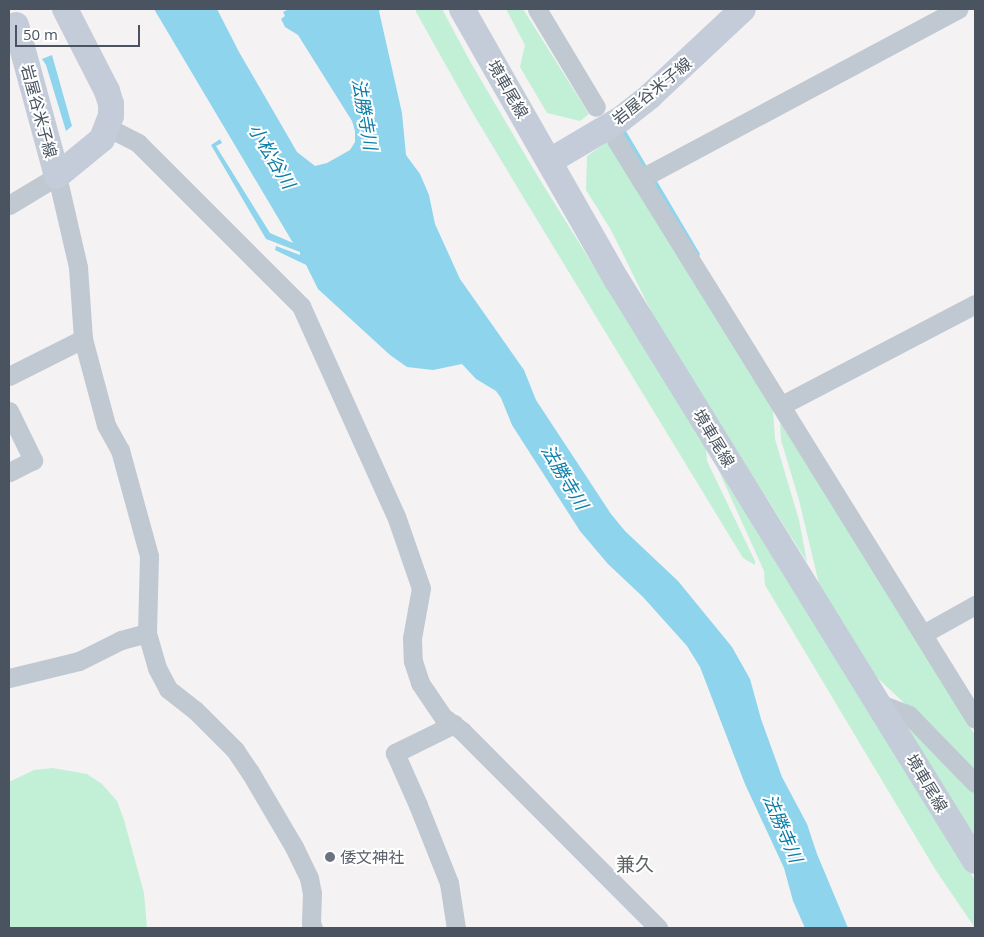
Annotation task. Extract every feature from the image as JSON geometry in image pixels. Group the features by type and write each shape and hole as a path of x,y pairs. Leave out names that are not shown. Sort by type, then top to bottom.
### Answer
{"main road":[{"name":"岩屋谷米子線","path":"15,39 57,176 102,139 111,116 111,104 107,90 65,9"},
{"name":"境車尾線","path":"462,9 618,282 975,862"},
{"name":"岩屋谷米子線","path":"550,161 620,119 650,96 743,9"}],"street":[{"path":"537,9 596,107"},
{"path":"640,179 958,9"},
{"path":"107,127 138,143 301,306 396,516 421,588 412,638 413,661 420,684 443,717 454,724 658,928"},
{"path":"616,140 975,719"},
{"path":"9,206 57,176 78,267 83,339 106,425 120,450 148,556 148,633 163,682 168,689 196,710 235,750 294,847 309,878 312,893 311,923 313,928"},
{"path":"782,405 975,304"},
{"path":"9,376 83,339"},
{"path":"9,411 34,460 9,472"},
{"path":"923,634 975,605"},
{"path":"9,678 79,661 121,640 148,633"},
{"path":"878,703 909,715 975,783"},
{"path":"454,724 395,753 449,883 456,928"}],"green space":[{"path":"416,9 442,9 471,63 537,175 706,447 707,461 755,561 755,565 743,558 471,110"},
{"path":"506,9 523,9 589,114 580,121 547,113 520,67 525,45"},
{"path":"607,142 773,410 775,439 799,520 807,562 659,327 611,230 586,190 587,156"},
{"path":"780,422 975,735 975,777 916,714 872,673 819,584 799,500 781,440"},
{"path":"718,469 975,880 975,928 935,869 765,585 764,571"},
{"path":"905,723 975,791 975,838"},
{"path":"53,768 87,774 102,784 117,801 144,893 147,928 9,928 9,782 34,770"}],"water":[{"path":"154,9 217,9 239,52 297,152 315,166 327,163 350,150 355,142 355,131 352,121 298,35 285,27 281,19 285,16 283,12 289,9 381,9 379,11 402,113 406,155 420,174 429,195 435,224 460,279 524,370 536,400 611,514 625,531 678,581 732,647 750,679 761,719 782,777 807,824 817,854 848,928 805,928 793,901 784,868 745,784 700,667 687,646 643,597 608,564 580,531 512,425 501,398 496,391 476,379 462,364 433,370 407,367 390,355 318,289 306,265 275,250 276,246 300,255 300,252 266,239 211,145 220,139 222,143 216,146 270,233 293,243"},
{"path":"52,55 72,126 66,131 46,65 42,59"}],"pier":[{"path":"151,9 292,242 270,232 217,147 223,143 220,139 209,146 265,239 276,243 274,251 306,265 317,290 304,267 273,252 274,244 264,240 208,146 209,143 222,138 224,143 220,147 271,231 288,238"}],"waterway":[{"path":"624,133 646,170"},
{"path":"652,178 697,254"}],"place":[{"name":"倭文神社","path":"330,857"}],"district":[{"name":"兼久","path":"635,865"}],"water label":[{"name":"法勝寺川","path":"365,114"},
{"name":"小松谷川","path":"272,156"},
{"name":"法勝寺川","path":"565,477"},
{"name":"法勝寺川","path":"783,828"}]}
